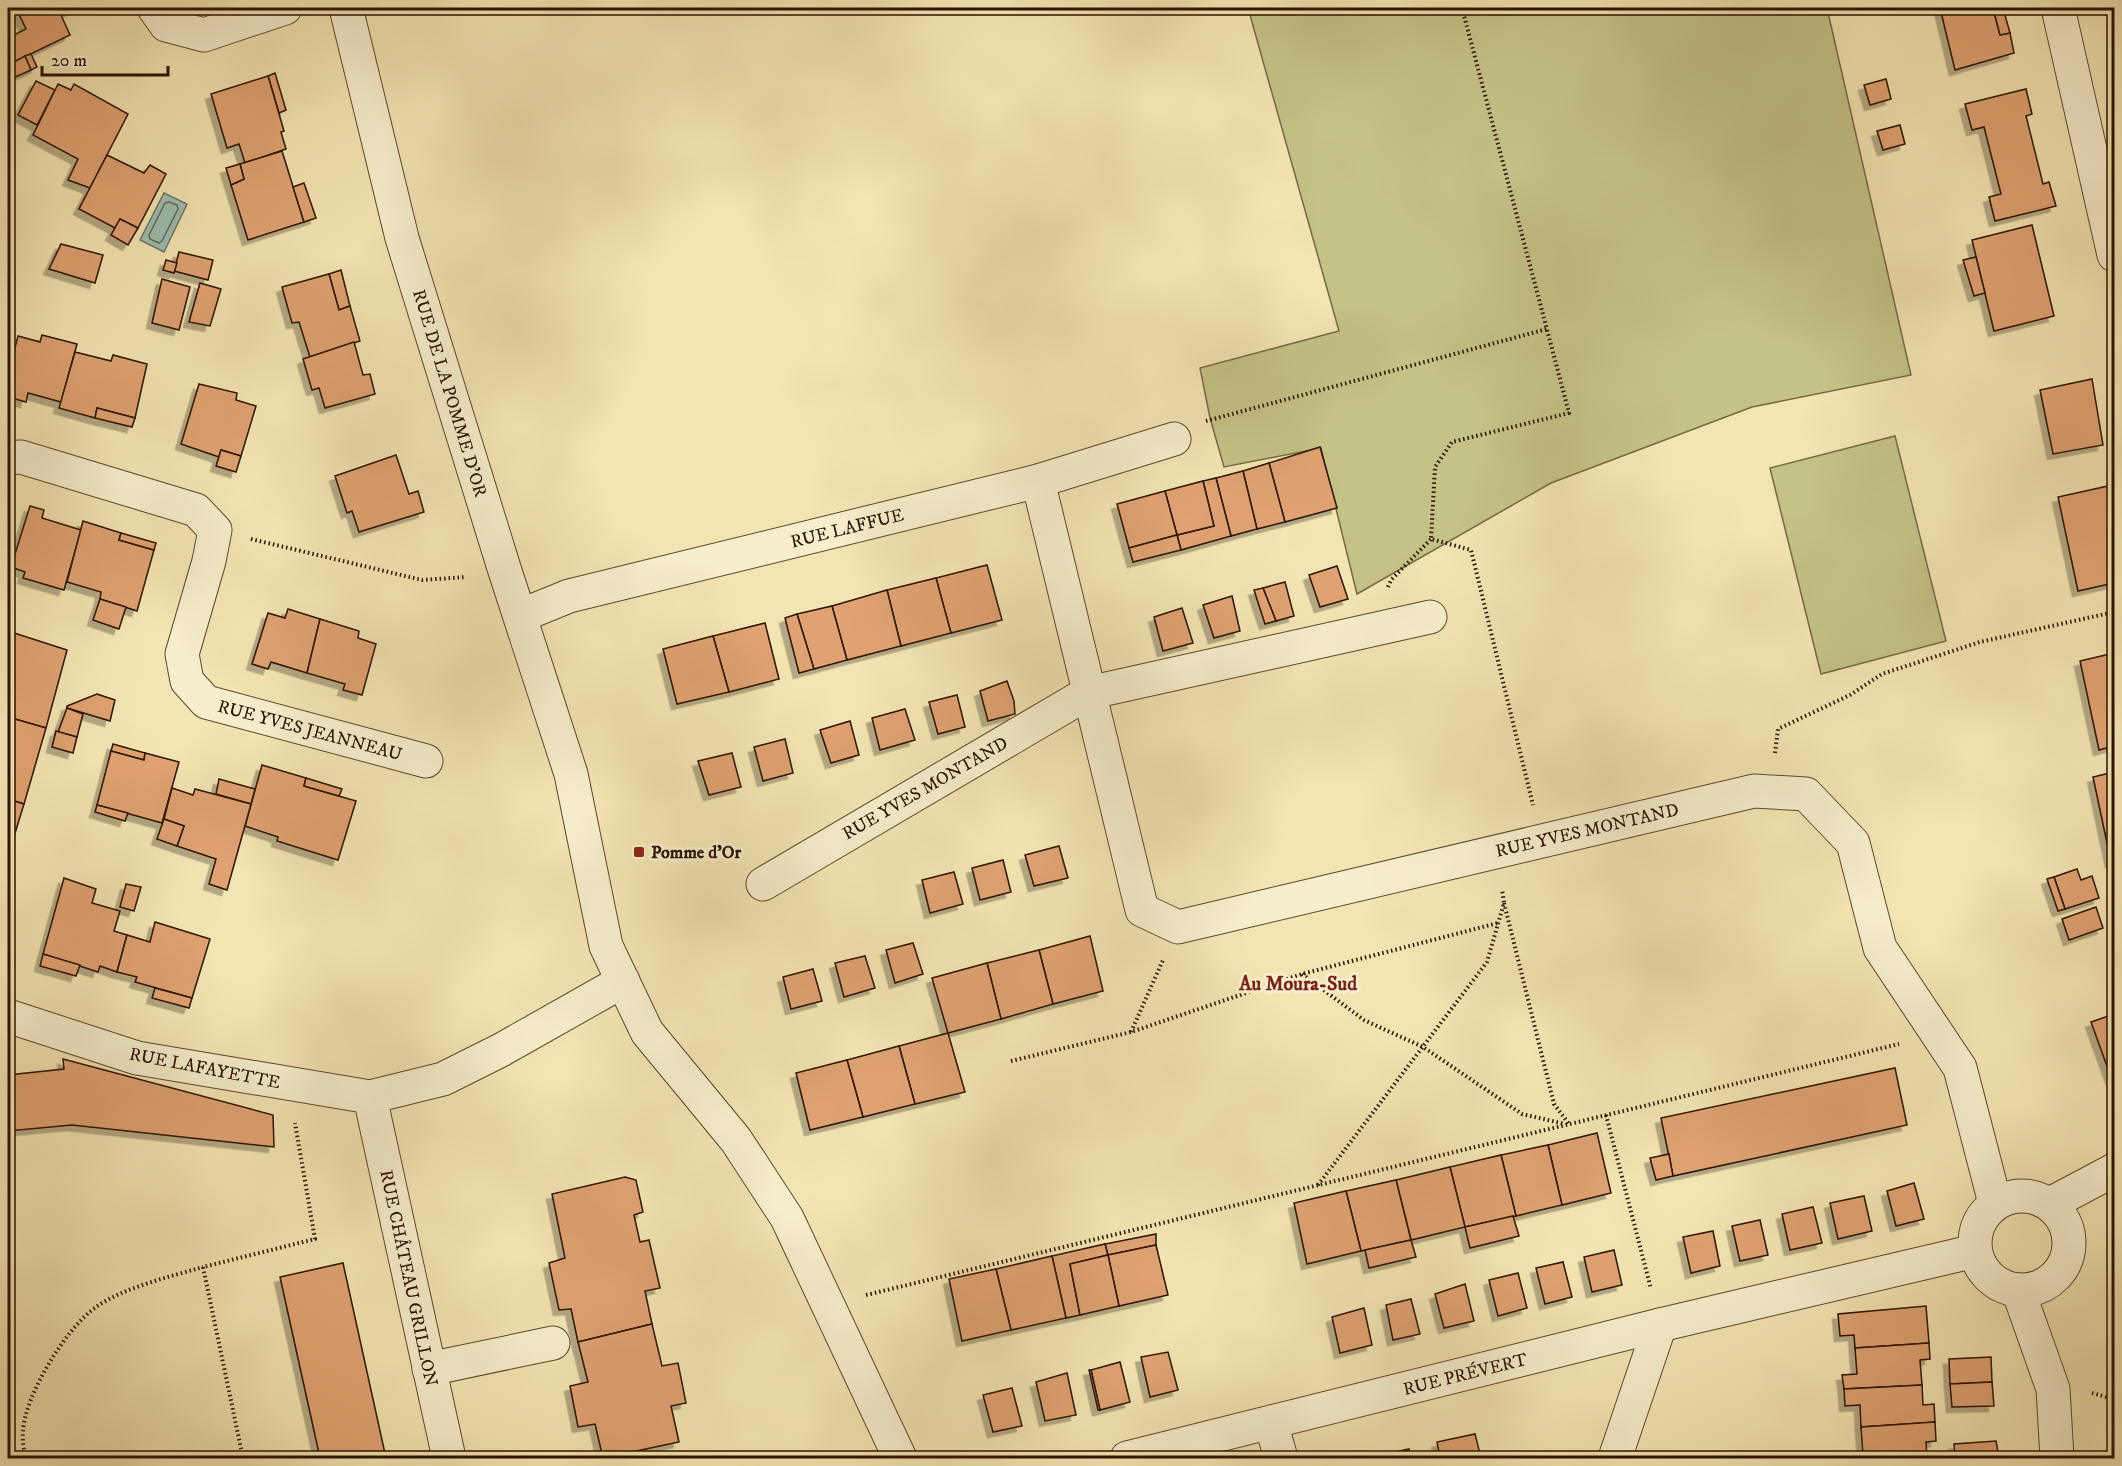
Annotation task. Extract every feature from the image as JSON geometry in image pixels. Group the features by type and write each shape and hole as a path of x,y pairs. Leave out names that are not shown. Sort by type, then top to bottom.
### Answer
{"street":[{"path":"154,8 166,25 204,34 285,8"},
{"name":"RUE DE LA POMME D'OR","path":"346,8 402,238 571,774 606,946 623,981"},
{"path":"2058,8 2115,255"},
{"name":"RUE LAFFUE","path":"520,616 568,596 1038,481 1174,439"},
{"path":"8,458 21,457 196,510 215,530"},
{"path":"1038,481 1142,910 1178,927"},
{"name":"RUE YVES JEANNEAU","path":"215,530 209,561 182,654 187,681 206,702 426,761"},
{"name":"RUE YVES MONTAND","path":"763,884 1088,693 1430,617"},
{"name":"RUE YVES MONTAND","path":"1178,927 1754,791 1806,794 1853,843 1880,948 1960,1068 1995,1203"},
{"path":"370,1097 443,1078 501,1050 623,981 647,1032 736,1140 786,1218 900,1458"},
{"name":"RUE LAFAYETTE","path":"8,1016 137,1058 370,1097"},
{"name":"RUE CHÂTEAU GRILLON","path":"370,1097 448,1458"},
{"path":"2050,1203 2115,1170"},
{"path":"2023,1195 2037,1197 2050,1203 2061,1215 2068,1228 2070,1243 2067,1259 2060,1273 2048,1283 2034,1289 2018,1290 2003,1286 1990,1278 1981,1266 1975,1251 1978,1224 1985,1212 1995,1203 2009,1197 2023,1195"},
{"name":"RUE PRÉVERT","path":"1126,1458 1660,1325 1975,1251"},
{"path":"2018,1290 2053,1389 2057,1458"},
{"path":"1615,1458 1660,1325"},
{"path":"429,1369 553,1343"},
{"path":"1270,1423 1281,1458"}],"path":[{"path":"1376,629 1391,580 1431,539 1435,467 1452,442 1569,413 1462,8"},
{"path":"1174,439 1210,418 1546,329"},
{"path":"215,530 422,580 473,576"},
{"path":"1431,539 1471,550 1542,841"},
{"path":"1771,793 1778,729 1850,696 1882,674 1980,642 2115,612"},
{"path":"1498,851 1504,903 1554,1104 1569,1124"},
{"path":"1317,1186 1487,962 1504,903"},
{"path":"1011,1061 1131,1032 1302,974 1498,923"},
{"path":"1131,1032 1178,927"},
{"path":"1302,974 1364,1020 1423,1047 1522,1114 1569,1124"},
{"path":"828,1304 1938,1035"},
{"path":"26,1458 23,1430 31,1398 67,1338 89,1313 116,1297 203,1267 315,1239 288,1084"},
{"path":"1606,1116 1660,1325"},
{"path":"203,1267 243,1458"}],"shaded area":[{"path":"1248,8 1827,8 1911,375 1752,407 1551,483 1357,594 1321,448 1224,467 1210,418 1200,368 1339,331"},
{"path":"1895,436 1946,641 1821,674 1770,468"}],"water":[{"path":"164,193 187,204 164,252 140,240"}],"building":[{"path":"16,8 76,8 61,15 70,35 8,65 8,38 26,29"},
{"path":"1940,8 1993,8 2000,35 2010,33 2014,53 1955,70"},
{"path":"1993,8 2003,8 2010,33 2000,35"},
{"path":"31,54 37,67 31,70 25,56"},
{"path":"25,56 31,70 13,78 8,65"},
{"path":"275,73 286,110 279,113 268,76"},
{"path":"268,76 284,131 281,132 286,149 245,163 239,144 227,148 211,94"},
{"path":"1886,79 1891,99 1870,105 1864,85"},
{"path":"36,81 55,90 37,125 18,115"},
{"path":"58,84 71,90 74,84 128,114 90,188 68,180 78,159 33,135"},
{"path":"2026,89 2032,114 2026,116 2043,184 2049,182 2056,206 1995,221 1989,197 2001,194 1984,127 1972,130 1965,104"},
{"path":"1900,125 1905,144 1883,150 1877,131"},
{"path":"282,151 304,222 248,240 231,185 244,179 240,164"},
{"path":"107,155 144,173 150,165 166,174 138,228 120,219 115,228 79,209"},
{"path":"240,164 244,179 231,185 226,168"},
{"path":"304,183 316,218 304,222 293,187"},
{"path":"120,219 138,228 128,245 111,235"},
{"path":"2032,225 2054,316 1994,331 1972,240"},
{"path":"61,244 103,255 95,283 49,269"},
{"path":"179,252 213,260 208,280 174,271"},
{"path":"8,256 15,278 8,280"},
{"path":"1976,257 1985,293 1974,296 1963,260"},
{"path":"166,260 177,263 174,273 163,270"},
{"path":"341,270 350,306 339,310 329,274"},
{"path":"329,274 339,310 350,306 360,341 310,357 299,322 292,323 282,287"},
{"path":"162,279 190,287 179,330 152,323"},
{"path":"200,283 221,289 210,326 189,322"},
{"path":"42,335 77,344 61,402 28,393 26,402 8,397 8,374 18,336 40,342"},
{"path":"354,342 363,375 370,374 375,394 325,408 319,388 312,390 303,359"},
{"path":"75,352 111,361 113,355 147,364 135,418 97,408 95,418 59,408"},
{"path":"2092,379 2103,445 2053,454 2040,390"},
{"path":"199,384 237,393 236,400 256,406 241,456 221,450 219,457 181,444"},
{"path":"97,408 135,418 132,427 95,418"},
{"path":"1320,447 1337,508 1285,522 1269,463"},
{"path":"221,450 241,456 236,472 216,466"},
{"path":"396,455 409,494 418,491 424,512 359,532 352,511 347,513 335,476"},
{"path":"1269,463 1285,522 1257,529 1243,471"},
{"path":"1243,471 1257,529 1231,536 1216,478"},
{"path":"1216,478 1231,536 1181,550 1177,535 1214,526 1203,481"},
{"path":"1203,481 1214,526 1177,535 1165,491"},
{"path":"2108,486 2114,521 2114,583 2078,591 2058,497"},
{"path":"1165,491 1177,535 1129,548 1117,504"},
{"path":"30,506 44,510 42,518 81,530 64,590 23,578 25,572 11,567"},
{"path":"83,521 121,533 119,540 154,550 137,611 100,599 101,592 67,582"},
{"path":"121,533 156,543 154,550 119,540"},
{"path":"1177,535 1181,550 1133,562 1129,548"},
{"path":"987,565 1002,620 951,633 936,578"},
{"path":"1337,566 1348,599 1320,607 1309,575"},
{"path":"936,578 951,633 901,646 887,590"},
{"path":"1285,582 1294,616 1276,621 1263,588"},
{"path":"1263,588 1276,621 1265,624 1254,590"},
{"path":"887,590 901,646 847,660 832,606"},
{"path":"1232,596 1240,631 1214,638 1203,605"},
{"path":"100,599 126,607 119,629 93,620"},
{"path":"832,606 847,660 814,669 797,614"},
{"path":"1182,608 1193,643 1163,651 1154,617"},
{"path":"288,609 320,619 307,673 271,662 268,669 252,664 268,613 285,618"},
{"path":"797,614 814,669 799,673 785,618"},
{"path":"320,619 359,631 358,638 376,644 362,695 343,690 345,684 307,673"},
{"path":"765,623 779,679 729,692 713,636"},
{"path":"8,631 67,650 46,728 8,717"},
{"path":"713,636 729,692 677,704 663,649"},
{"path":"2114,653 2114,746 2099,750 2080,661"},
{"path":"1007,681 1014,701 1015,714 988,721 980,691"},
{"path":"97,694 115,700 110,721 67,708 67,706"},
{"path":"957,695 965,727 938,734 929,702"},
{"path":"67,708 83,714 77,737 58,732"},
{"path":"905,709 915,740 880,750 872,718"},
{"path":"8,717 46,728 24,804 8,799"},
{"path":"850,721 859,755 831,763 820,730"},
{"path":"56,731 77,737 73,753 52,747"},
{"path":"785,739 793,773 763,781 754,747"},
{"path":"113,744 145,753 144,760 111,751"},
{"path":"111,751 144,760 145,753 179,762 162,823 97,805"},
{"path":"732,753 741,787 709,795 698,761"},
{"path":"262,765 306,778 304,786 356,801 338,860 277,841 278,837 245,826"},
{"path":"2114,772 2114,862 2111,862 2093,777"},
{"path":"306,778 342,789 339,796 304,786"},
{"path":"219,779 255,789 251,804 216,794"},
{"path":"172,788 193,795 195,789 251,804 227,890 209,884 216,859 177,846 184,826 164,819"},
{"path":"8,799 24,804 8,856"},
{"path":"97,805 128,813 125,821 95,812"},
{"path":"164,819 184,826 177,846 157,839"},
{"path":"1059,846 1068,878 1034,886 1025,855"},
{"path":"1003,860 1011,892 980,900 972,868"},
{"path":"2077,869 2081,880 2092,876 2099,898 2065,909 2054,877"},
{"path":"954,872 963,904 930,913 922,880"},
{"path":"2054,877 2065,909 2058,911 2047,879"},
{"path":"64,878 96,889 92,903 120,911 114,931 127,935 117,972 100,966 98,972 43,954"},
{"path":"126,884 141,887 134,911 120,907"},
{"path":"2096,907 2103,928 2069,940 2062,919"},
{"path":"155,922 210,939 192,998 135,982 137,977 117,972 127,935 150,942"},
{"path":"1090,936 1103,991 1053,1004 1039,950"},
{"path":"913,943 923,974 895,983 886,950"},
{"path":"1039,950 1053,1004 1001,1019 987,963"},
{"path":"43,954 80,965 76,976 40,966"},
{"path":"865,956 875,988 844,997 835,963"},
{"path":"987,963 1001,1019 948,1033 932,978"},
{"path":"813,969 822,1001 791,1009 783,977"},
{"path":"155,988 192,998 189,1008 152,998"},
{"path":"2114,1014 2114,1079 2112,1080 2091,1022"},
{"path":"948,1033 965,1092 915,1104 899,1046"},
{"path":"899,1046 915,1104 863,1117 847,1060"},
{"path":"63,1059 273,1115 274,1147 72,1125 8,1131 8,1075 64,1069"},
{"path":"847,1060 863,1117 810,1130 796,1073"},
{"path":"1895,1068 1907,1125 1673,1176 1661,1118"},
{"path":"1597,1133 1611,1193 1562,1205 1548,1145"},
{"path":"1548,1145 1562,1205 1516,1216 1501,1155"},
{"path":"1669,1154 1673,1176 1656,1180 1650,1158"},
{"path":"1501,1155 1516,1216 1465,1227 1450,1167"},
{"path":"1450,1167 1465,1227 1411,1240 1396,1180"},
{"path":"625,1177 636,1180 643,1212 634,1215 640,1242 649,1240 660,1288 645,1291 652,1324 578,1342 571,1309 559,1310 549,1263 565,1258 552,1194"},
{"path":"1396,1180 1411,1240 1361,1251 1346,1191"},
{"path":"1914,1183 1924,1219 1896,1226 1887,1191"},
{"path":"1346,1191 1361,1251 1307,1264 1294,1203"},
{"path":"1864,1196 1872,1231 1838,1239 1830,1203"},
{"path":"1813,1207 1822,1243 1790,1250 1782,1214"},
{"path":"1513,1216 1519,1236 1470,1248 1465,1227"},
{"path":"1760,1220 1768,1255 1740,1261 1732,1226"},
{"path":"1713,1231 1720,1266 1691,1273 1683,1237"},
{"path":"1156,1234 1156,1245 1108,1255 1105,1244"},
{"path":"1411,1240 1416,1257 1369,1268 1365,1250"},
{"path":"1105,1244 1108,1255 1070,1264 1080,1315 1066,1318 1052,1256"},
{"path":"1156,1245 1168,1295 1119,1306 1108,1255"},
{"path":"1614,1250 1622,1285 1592,1292 1584,1257"},
{"path":"1108,1255 1119,1306 1080,1315 1070,1264"},
{"path":"1052,1256 1066,1318 1011,1330 996,1269"},
{"path":"1563,1262 1572,1297 1545,1304 1536,1268"},
{"path":"343,1263 386,1458 320,1458 280,1277"},
{"path":"996,1269 1011,1330 962,1341 949,1279"},
{"path":"1518,1273 1527,1308 1498,1316 1489,1280"},
{"path":"1465,1284 1474,1321 1444,1328 1435,1294"},
{"path":"1411,1299 1420,1334 1393,1340 1386,1305"},
{"path":"1926,1306 1929,1343 1855,1348 1854,1335 1840,1336 1838,1314"},
{"path":"1364,1308 1372,1345 1340,1353 1332,1317"},
{"path":"652,1324 662,1366 678,1363 686,1403 671,1406 679,1442 603,1458 595,1424 578,1427 570,1386 588,1382 578,1342"},
{"path":"1929,1343 1930,1359 1920,1360 1922,1385 1844,1389 1842,1375 1857,1374 1855,1348"},
{"path":"1168,1352 1178,1390 1150,1397 1141,1357"},
{"path":"1991,1357 1992,1382 1950,1384 1949,1359"},
{"path":"1120,1362 1130,1402 1100,1410 1091,1370"},
{"path":"1089,1370 1091,1370 1100,1410 1098,1410"},
{"path":"1067,1373 1076,1415 1045,1421 1036,1382"},
{"path":"1992,1382 1994,1406 1952,1407 1950,1384"},
{"path":"1922,1385 1923,1405 1934,1404 1935,1422 1861,1427 1860,1405 1845,1406 1844,1389"},
{"path":"1012,1388 1022,1426 993,1432 983,1395"},
{"path":"1935,1422 1936,1441 1926,1442 1927,1458 1849,1458 1848,1456 1863,1455 1861,1427"},
{"path":"1475,1434 1481,1458 1440,1458 1437,1442"},
{"path":"1996,1441 1999,1458 1955,1458 1954,1444"},
{"path":"1409,1449 1411,1458 1368,1458"}],"place":[{"name":"Pomme d'Or","path":"639,852"}],"district":[{"name":"Au Moura-Sud","path":"1298,983"}]}
